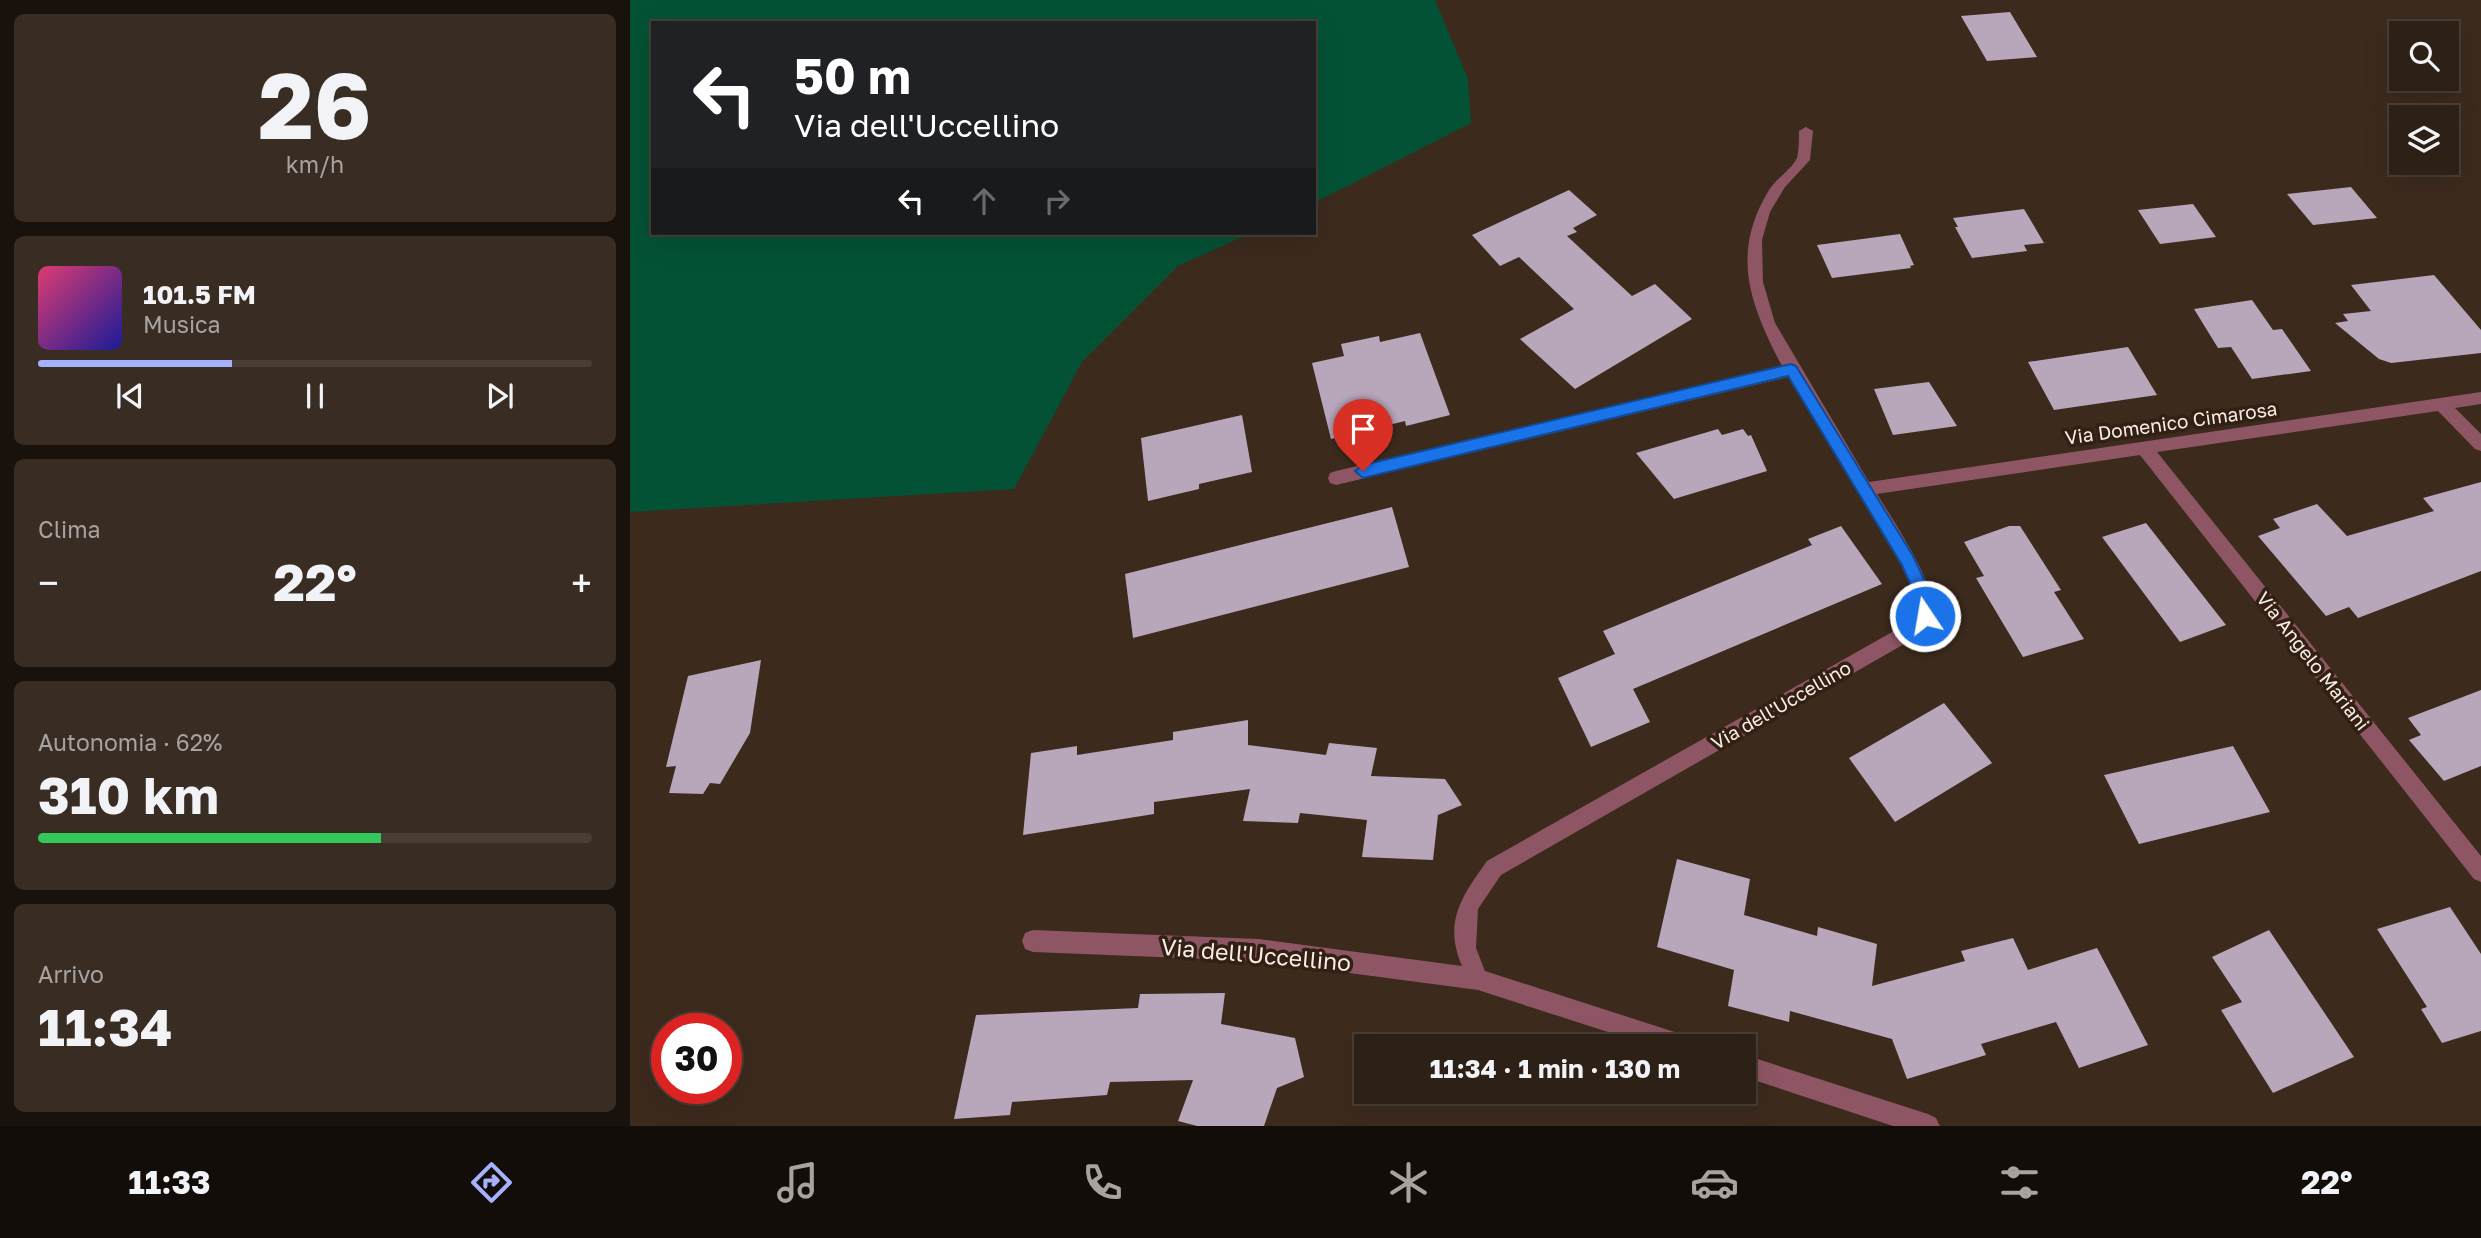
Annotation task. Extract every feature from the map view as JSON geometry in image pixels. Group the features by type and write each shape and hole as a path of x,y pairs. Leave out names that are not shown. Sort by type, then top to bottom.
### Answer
{"street":[{"name":"Via dell'Uccellino","path":"1478,979 1465,948 1468,906 1494,868 1908,633 1925,616 1922,592 1866,489 1791,370 1767,323 1756,282 1755,240 1763,212 1780,184 1802,160 1806,131"},
{"path":"1336,478 1791,370"},
{"name":"Via Domenico Cimarosa","path":"1866,489 2481,398"},
{"path":"2442,405 2481,444"},
{"name":"Via Angelo Mariani","path":"2145,449 2481,873"},
{"name":"Via dell'Uccellino","path":"1033,941 1258,950 1478,979 1647,1034"},
{"path":"1756,1070 1928,1126"}],"green space":[{"path":"630,0 1435,0 1468,79 1471,123 1316,202 1316,21 651,21 651,235 1247,235 1178,266 1082,362 1014,489 630,512"}],"building":[{"path":"2010,12 2037,57 1987,61 1961,16"},
{"path":"2351,187 2377,218 2313,225 2287,194"},
{"path":"1569,190 1597,215 1573,228 1577,232 1567,236 1632,296 1655,284 1692,319 1575,389 1520,339 1574,309 1519,257 1500,266 1472,235"},
{"path":"2193,204 2216,237 2160,244 2138,210"},
{"path":"2024,209 2044,243 2024,245 2027,251 1972,258 1953,218"},
{"path":"1900,234 1914,265 1910,266 1911,268 1832,278 1817,245"},
{"path":"2434,275 2481,330 2481,353 2391,363 2379,359 2335,323 2348,321 2343,314 2371,311 2351,285"},
{"path":"2252,300 2273,330 2282,329 2311,371 2252,379 2231,347 2218,348 2194,309"},
{"path":"1420,333 1450,415 1406,426 1405,421 1331,439 1312,363 1344,356 1341,344 1379,336 1380,342"},
{"path":"2128,347 2157,395 2054,410 2028,362"},
{"path":"1929,382 1957,426 1893,435 1874,389"},
{"path":"1242,415 1252,472 1199,484 1199,489 1148,501 1141,438"},
{"path":"1718,429 1722,435 1743,429 1748,436 1751,435 1767,471 1674,499 1636,453"},
{"path":"2481,482 2481,571 2358,618 2349,607 2326,616 2258,536 2280,528 2273,519 2317,504 2347,536 2434,511 2423,498"},
{"path":"1392,507 1409,567 1133,638 1125,574"},
{"path":"2146,523 2226,625 2180,642 2102,537"},
{"path":"1841,526 1882,584 1633,689 1650,722 1591,747 1558,678 1615,654 1603,631 1812,545 1808,539"},
{"path":"2009,526 2020,526 2061,590 2054,592 2084,639 2023,657 1976,578 1984,576 1964,542"},
{"path":"761,660 750,733 720,784 710,783 703,794 669,793 676,766 666,767 688,676"},
{"path":"2481,690 2481,766 2444,781 2409,740 2421,735 2408,718"},
{"path":"1944,703 1992,763 1895,822 1849,758"},
{"path":"1248,720 1248,745 1326,755 1329,743 1377,748 1371,776 1445,779 1462,805 1438,815 1433,860 1362,857 1367,820 1300,813 1298,823 1243,821 1250,789 1154,802 1154,814 1023,835 1031,753 1077,746 1077,755 1173,740 1173,732"},
{"path":"2233,746 2270,812 2139,844 2104,775"},
{"path":"1677,859 1750,879 1744,915 1817,936 1818,927 1877,944 1872,986 1965,961 1961,951 2013,938 2028,970 2097,948 2148,1045 2079,1068 2056,1022 1981,1044 1986,1055 1907,1079 1892,1039 1790,1011 1789,1022 1728,1006 1734,970 1657,947"},
{"path":"2450,907 2481,954 2481,1031 2442,1043 2421,1009 2427,1007 2377,929"},
{"path":"2269,930 2354,1057 2273,1093 2221,1010 2242,1002 2212,957"},
{"path":"1225,993 1221,1024 1295,1038 1304,1077 1277,1088 1264,1126 1197,1126 1178,1121 1193,1080 1110,1082 1107,1095 1012,1102 1010,1115 954,1119 976,1015 1138,1008 1140,994"}],"route":[{"path":"1363,471 1791,370 1908,561 1922,592 1925,616"}]}
